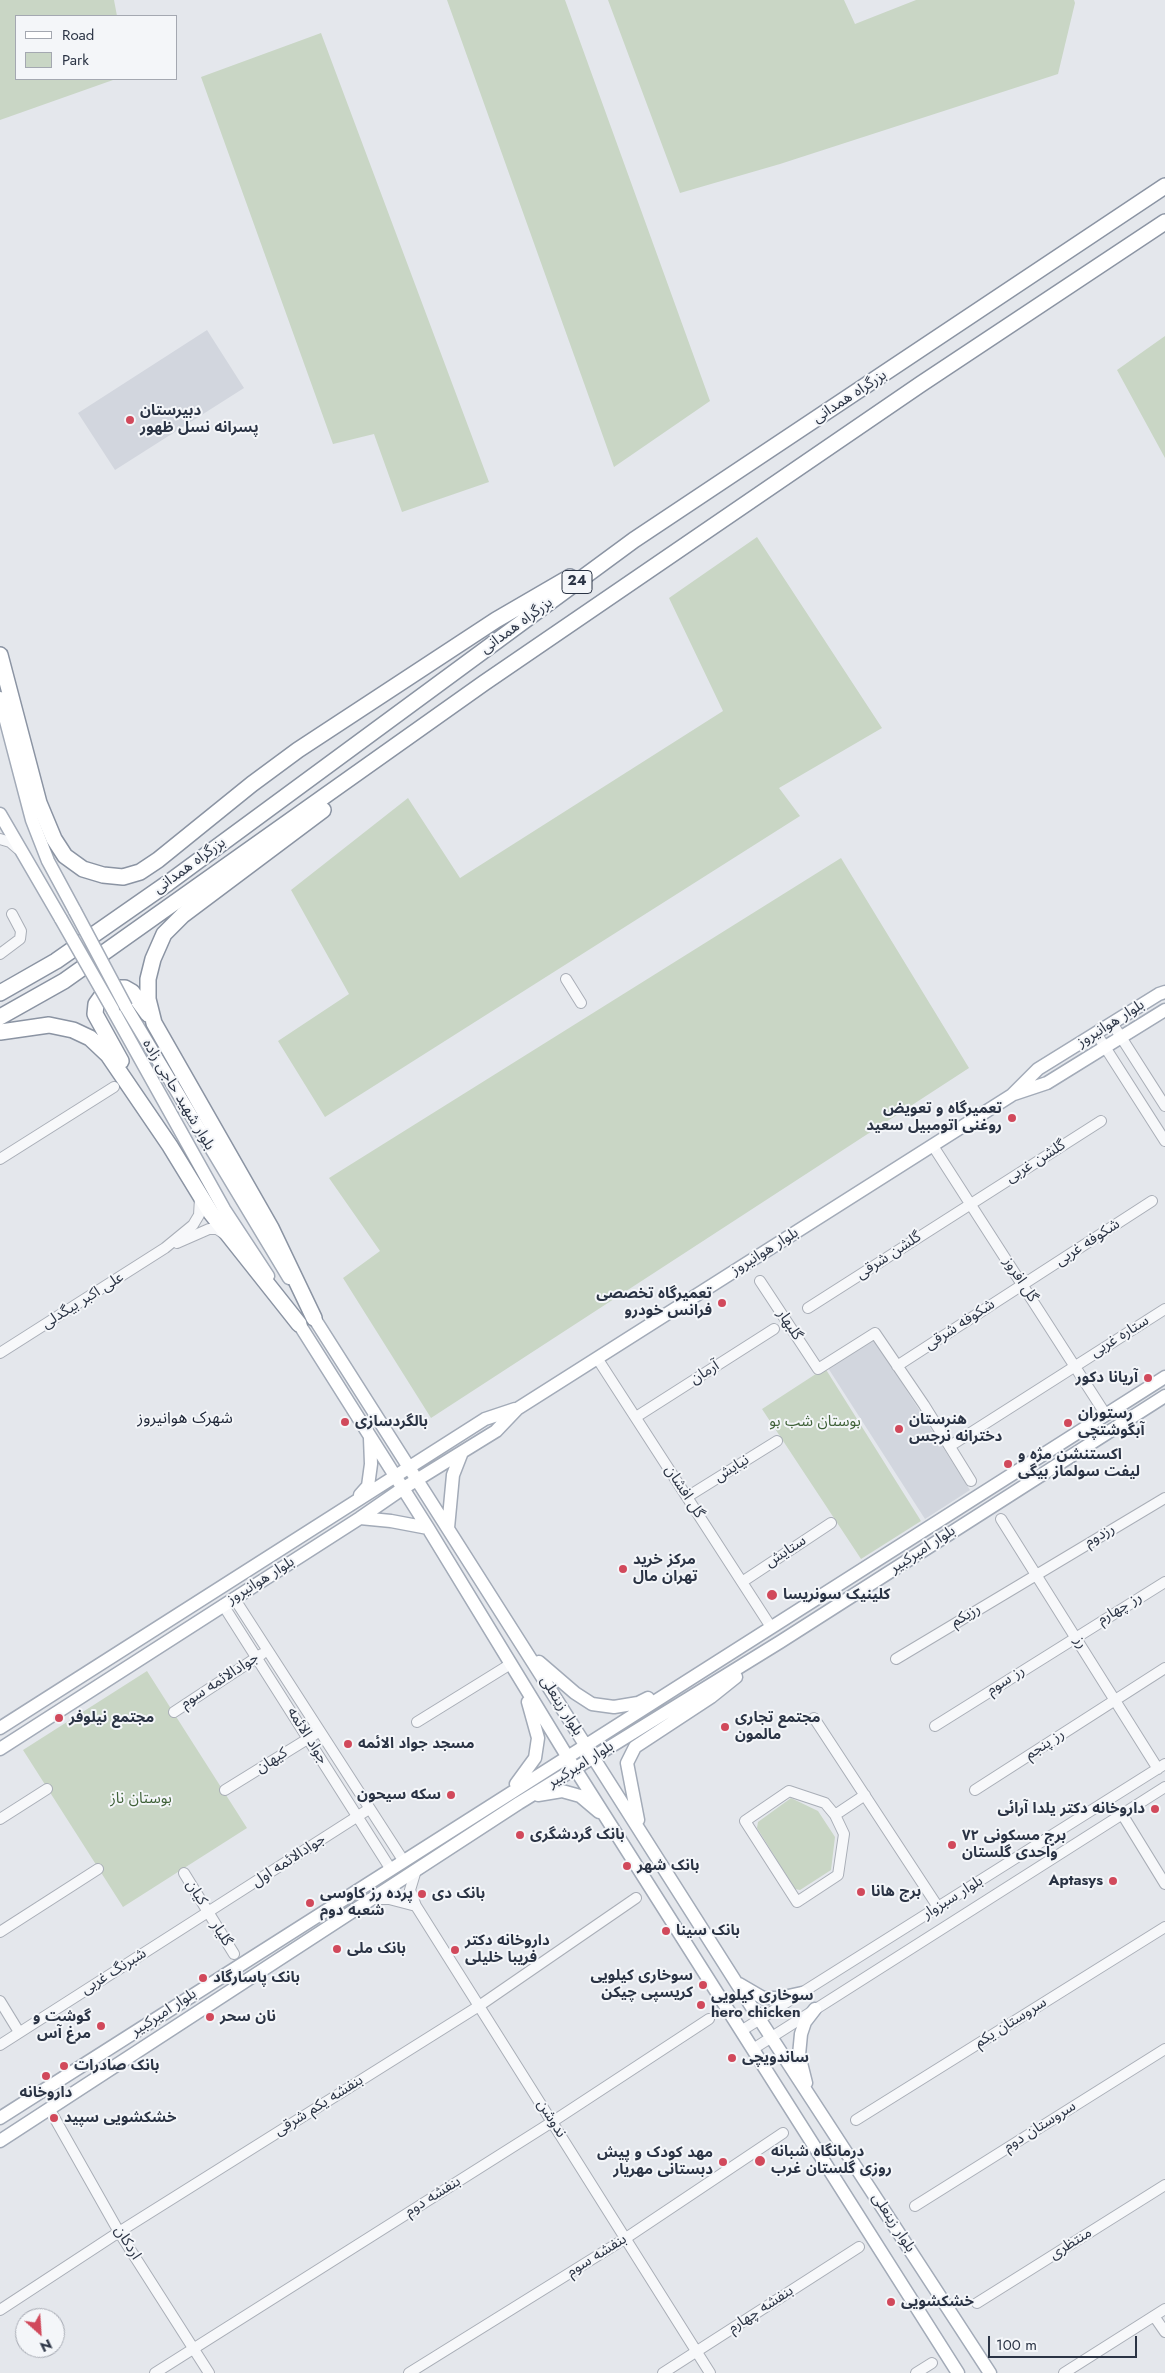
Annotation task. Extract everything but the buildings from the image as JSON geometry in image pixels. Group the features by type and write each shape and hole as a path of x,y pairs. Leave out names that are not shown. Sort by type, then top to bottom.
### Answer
{"highway":[{"name":"بزرگراه همدانی","path":"0,993 56,961 168,883 634,540 1165,186"},
{"name":"بزرگراه همدانی","path":"0,1017 64,981 484,683 921,384 1165,222"},
{"path":"0,655 39,803 54,839 65,856 83,869 103,875 123,877 140,872 158,860 252,784 326,731 502,616 634,540"},
{"path":"154,1023 148,999 148,979 153,959 164,934 210,894 367,778 484,683"},
{"path":"299,1324 211,1213 170,1146 95,1014 96,1004 108,992 116,988 125,988 139,1000 154,1023 271,1228 314,1318"},
{"path":"0,1032 49,1025 73,1030 90,1038 108,1055 170,1146"}],"main road":[{"name":"بلوار شهید حاجی زاده","path":"0,698 32,820 48,861 74,910 126,1007 254,1222 409,1466"},
{"name":"بلوار شهید حاجی زاده","path":"0,814 113,1010 224,1209 299,1324 394,1476"},
{"name":"بلوار هوانیروز","path":"0,1749 360,1518 402,1489 496,1431 517,1409 1012,1095 1038,1069 1165,992"},
{"name":"بلوار هوانیروز","path":"1012,1095 1047,1083 1165,1010"},
{"name":"بلوار امیرکبیر","path":"0,2118 511,1791 981,1496 1165,1377"},
{"name":"بلوار امیرکبیر","path":"0,2141 519,1803 780,1642 1165,1396"},
{"name":"بلوار هوانیروز","path":"0,1728 485,1418 517,1409"},
{"path":"355,1501 368,1486 371,1464 370,1436"},
{"path":"448,1528 453,1475 462,1452"},
{"name":"بلوار زینعلی","path":"409,1466 736,1983 990,2373"},
{"name":"بلوار زینعلی","path":"394,1476 428,1528 575,1769 623,1841 752,2049 958,2373"},
{"path":"360,1518 391,1521 428,1528"},
{"path":"641,1832 627,1774 627,1763 634,1747 711,1697 780,1642"},
{"path":"526,1651 575,1693 592,1704 614,1707 638,1703 686,1680"},
{"path":"507,1660 532,1710 538,1738 535,1758 511,1791"},
{"path":"519,1803 544,1793 562,1792 580,1796 596,1809 623,1841"},
{"path":"736,1983 762,1998 779,1998 802,1993"},
{"path":"809,2095 799,2055 801,2034 806,2022 815,2009"}],"street":[{"path":"0,839 10,842 28,861"},
{"path":"0,954 20,939 21,931 12,914"},
{"path":"566,979 581,1003"},
{"path":"1112,1023 1165,1106"},
{"path":"1096,1033 1165,1141"},
{"path":"0,1159 114,1087"},
{"name":"گلشن غربی","path":"971,1204 1101,1121"},
{"name":"گل افروز","path":"933,1146 1106,1415"},
{"name":"علی اکبر بیگدلی","path":"0,1353 165,1248 193,1224 199,1215 201,1205 198,1192"},
{"name":"شکوفه غربی","path":"1023,1285 1152,1202"},
{"name":"گلشن شرقی","path":"808,1308 971,1204"},
{"name":"علی اکبر بیگدلی","path":"165,1248 209,1229 217,1229 235,1244"},
{"name":"گلبهار","path":"760,1281 818,1369 875,1333 897,1366"},
{"name":"شکوفه شرقی","path":"897,1366 1023,1285"},
{"name":"ستاره غربی","path":"950,1446 1165,1308"},
{"name":"آرمان","path":"636,1417 774,1330"},
{"name":"گل افشان","path":"597,1358 771,1627"},
{"path":"897,1366 972,1481"},
{"name":"نیایش","path":"687,1496 777,1441"},
{"name":"رزدوم","path":"1036,1573 1165,1498"},
{"name":"رز","path":"1001,1520 1076,1636 1114,1700 1162,1766"},
{"name":"ستایش","path":"742,1582 831,1523"},
{"name":"رزیکم","path":"896,1659 1036,1573"},
{"name":"رز چهارم","path":"1076,1636 1165,1582"},
{"name":"جواد الائمه","path":"229,1601 267,1651 403,1860"},
{"name":"جواد الائمه","path":"229,1601 258,1657 390,1868"},
{"name":"رز سوم","path":"935,1726 1076,1636"},
{"name":"جوادالائمه سوم","path":"174,1712 267,1651"},
{"path":"417,1722 507,1660"},
{"name":"رز پنجم","path":"975,1790 1165,1668"},
{"path":"814,1718 938,1908"},
{"name":"کیهان","path":"225,1790 319,1731"},
{"name":"بلوار سبزوار","path":"741,2031 1162,1766"},
{"name":"بلوار سبزوار","path":"752,2049 1165,1787"},
{"path":"0,1819 47,1789"},
{"path":"790,1791 825,1803 835,1815 844,1834 838,1875 797,1902 745,1821 790,1791"},
{"path":"835,1815 865,1796"},
{"name":"جوادالائمه اول","path":"208,1913 369,1809"},
{"path":"1122,1814 1165,1884"},
{"path":"0,1932 98,1869"},
{"path":"416,1870 410,1890 416,1906"},
{"name":"کیان","path":"184,1873 208,1913"},
{"name":"بنفشه یکم شرقی","path":"0,2310 119,2232 479,2006 636,1898"},
{"path":"369,1900 389,1899 416,1906"},
{"name":"ندوشن","path":"416,1906 710,2373"},
{"name":"گلیار","path":"208,1913 234,1954"},
{"name":"شبرنگ غربی","path":"0,2044 208,1913"},
{"name":"سروستان یکم","path":"856,2120 1165,1926"},
{"path":"0,2001 19,2032"},
{"name":"بنفشه دوم","path":"155,2373 552,2122 709,2019"},
{"name":"سروستان دوم","path":"916,2206 1165,2049"},
{"name":"اردکان","path":"50,2110 119,2232 209,2373"},
{"name":"بنفشه سوم","path":"409,2373 626,2238 783,2133"},
{"name":"منتظری","path":"977,2303 1165,2185"},
{"name":"بنفشه چهارم","path":"664,2373 859,2247"},
{"path":"1064,2373 1165,2309"},
{"path":"1154,2316 1165,2332"},
{"path":"916,2373 932,2363"}],"shaded area":[{"path":"207,330 244,388 115,470 78,413"},
{"name":"هنرستان دخترانه نرجس","path":"874,1339 970,1490 925,1519 828,1368"}],"green space":[{"path":"0,0 114,0 117,15 15,15 15,80 113,80 0,120"},
{"path":"447,0 565,0 710,401 614,467"},
{"path":"608,0 844,0 855,24 916,0 1074,0 1075,3 1058,74 780,164 680,193"},
{"path":"321,33 489,482 402,512 374,434 333,444 201,77"},
{"path":"1165,336 1165,458 1117,370"},
{"path":"757,537 882,728 779,788 800,816 325,1117 278,1041 349,994 291,890 408,798 460,878 723,711 669,598"},
{"path":"841,858 969,1068 431,1418 343,1278 380,1251 329,1178"},
{"name":"بوستان شب بو","path":"825,1368 921,1521 861,1559 762,1409"},
{"name":"بوستان ناز","path":"147,1671 247,1828 123,1907 23,1750"},
{"path":"791,1798 818,1811 835,1837 831,1870 800,1890 795,1889 757,1828 758,1822"}],"place":[{"name":"دبیرستان پسرانه نسل ظهور","path":"130,420"},
{"name":"تعمیرگاه و تعویض روغنی اتومبیل سعید","path":"1012,1118"},
{"name":"تعمیرگاه تخصصی فرانس خودرو","path":"722,1303"},
{"name":"آریانا دکور","path":"1148,1378"},
{"name":"بالگردسازی","path":"345,1422"},
{"name":"رستوران آبگوشتچی","path":"1068,1423"},
{"name":"هنرستان دخترانه نرجس","path":"899,1429"},
{"name":"اکستنشن مژه و لیفت سولماز بیگی","path":"1008,1464"},
{"name":"مرکز خرید تهران مال","path":"623,1569"},
{"name":"کلینیک سونریسا","path":"772,1595"},
{"name":"مجتمع نیلوفر","path":"59,1718"},
{"name":"مجتمع تجاری مالمون","path":"725,1727"},
{"name":"مسجد جواد الائمه","path":"348,1744"},
{"name":"سکه سیحون","path":"451,1795"},
{"name":"داروخانه دکتر یلدا آرائی","path":"1155,1809"},
{"name":"بانک گردشگری","path":"520,1835"},
{"name":"برج مسکونی ۷۲ واحدی گلستان","path":"952,1845"},
{"name":"بانک شهر","path":"627,1866"},
{"name":"Aptasys","path":"1113,1881"},
{"name":"برج هانا","path":"861,1892"},
{"name":"بانک دی","path":"422,1894"},
{"name":"پرده رز کاوسی شعبه دوم","path":"310,1903"},
{"name":"بانک سینا","path":"666,1931"},
{"name":"بانک ملی","path":"337,1949"},
{"name":"داروخانه دکتر فریبا خلیلی","path":"455,1950"},
{"name":"بانک پاسارگاد","path":"203,1978"},
{"name":"سوخاری کیلویی کریسپی چیکن","path":"703,1985"},
{"name":"سوخاری کیلویی hero chicken","path":"701,2005"},
{"name":"نان سحر","path":"210,2017"},
{"name":"گوشت و مرغ آس","path":"101,2026"},
{"name":"ساندویچی","path":"732,2058"},
{"name":"بانک صادرات","path":"64,2066"},
{"name":"داروخانه","path":"46,2076"},
{"name":"خشکشویی سپید","path":"54,2118"},
{"name":"درمانگاه شبانه روزی گلستان غرب","path":"760,2161"},
{"name":"مهد کودک و پیش دبستانی مهریار","path":"723,2162"},
{"name":"خشکشویی","path":"891,2302"}],"district":[{"name":"شهرک هوانیروز","path":"185,1419"}]}
